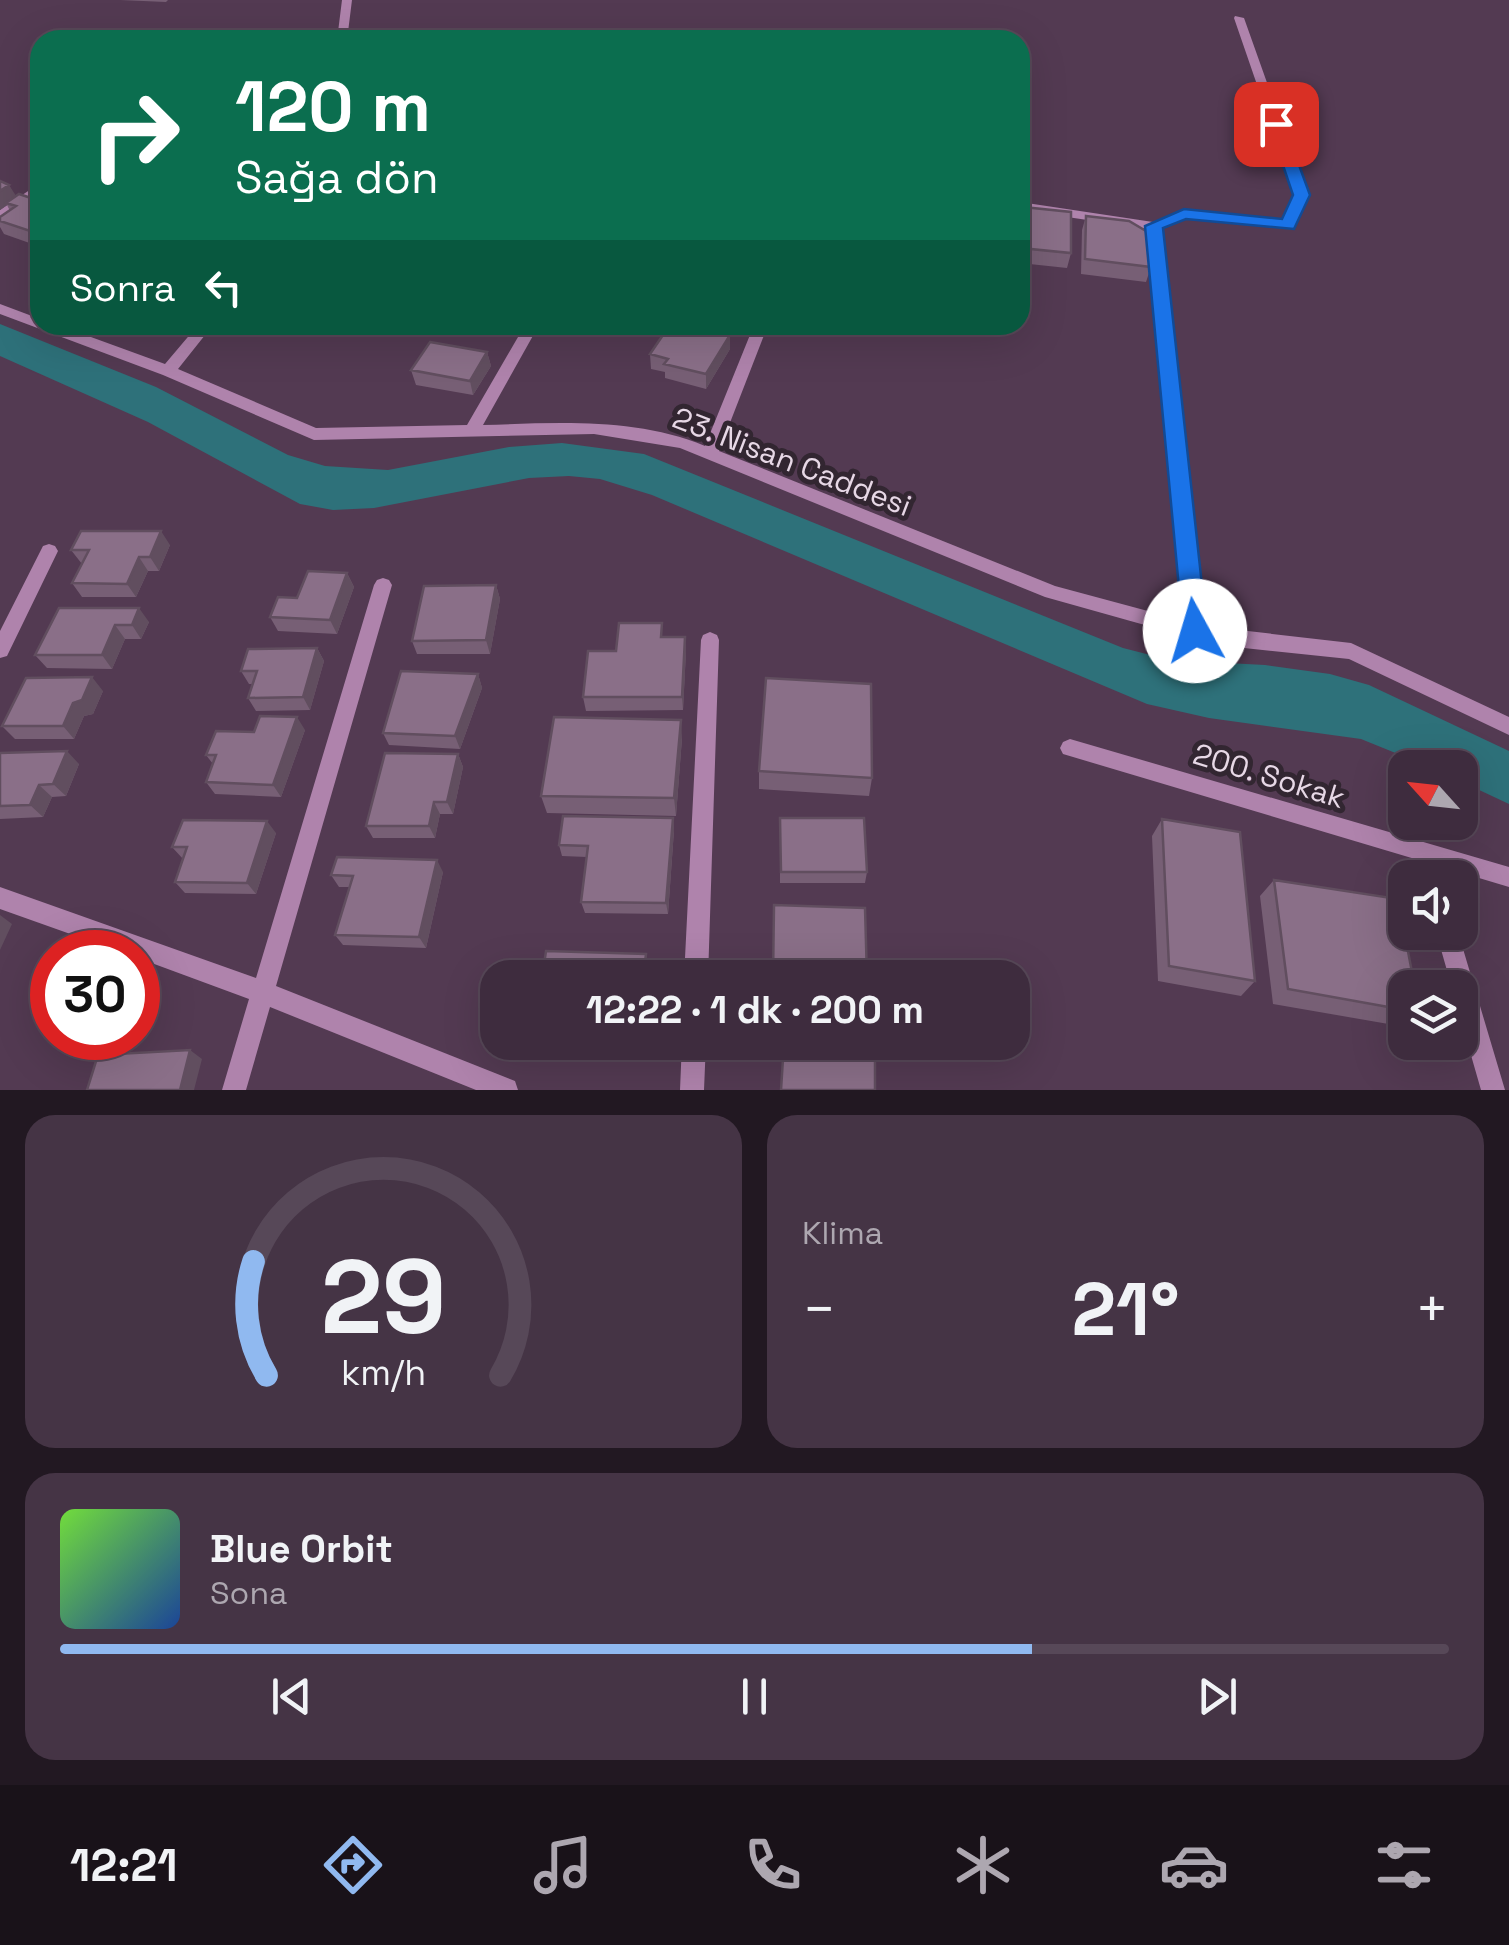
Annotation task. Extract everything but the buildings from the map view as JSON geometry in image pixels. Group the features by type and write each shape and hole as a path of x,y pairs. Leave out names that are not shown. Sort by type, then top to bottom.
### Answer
{"street":[{"path":"343,30 346,0"},
{"path":"1030,207 1154,226 1184,214 1288,225 1302,195 1239,18"},
{"path":"0,216 30,194"},
{"path":"1154,226 1195,631"},
{"name":"23. Nisan Caddesi","path":"0,309 30,320"},
{"name":"23. Nisan Caddesi","path":"71,335 168,371 314,434 594,428 683,442 1051,592 1216,637 1352,651 1509,726"},
{"path":"168,371 198,335"},
{"path":"473,428 526,335"},
{"path":"710,454 757,335"},
{"path":"0,650 50,550"},
{"path":"234,1090 383,585"},
{"path":"697,960 710,640"},
{"name":"200. Sokak","path":"1070,748 1509,877"},
{"path":"1424,854 1426,860"},
{"path":"0,898 263,992 506,1090"},
{"path":"1452,950 1494,1090"},
{"path":"692,1090 693,1060"}],"shaded area":[{"path":"0,324 156,387 288,455 325,466 388,470 509,447 562,443 644,454 1123,648 1170,660 1265,665 1330,674 1369,685 1509,751 1509,804 1478,789 1478,750 1388,750 1361,739 1209,718 1147,704 652,495 600,479 529,478 374,508 333,510 300,504 148,422 0,356"}],"route":[{"path":"1195,631 1154,226 1184,214 1288,225 1302,195 1276,124"}]}
